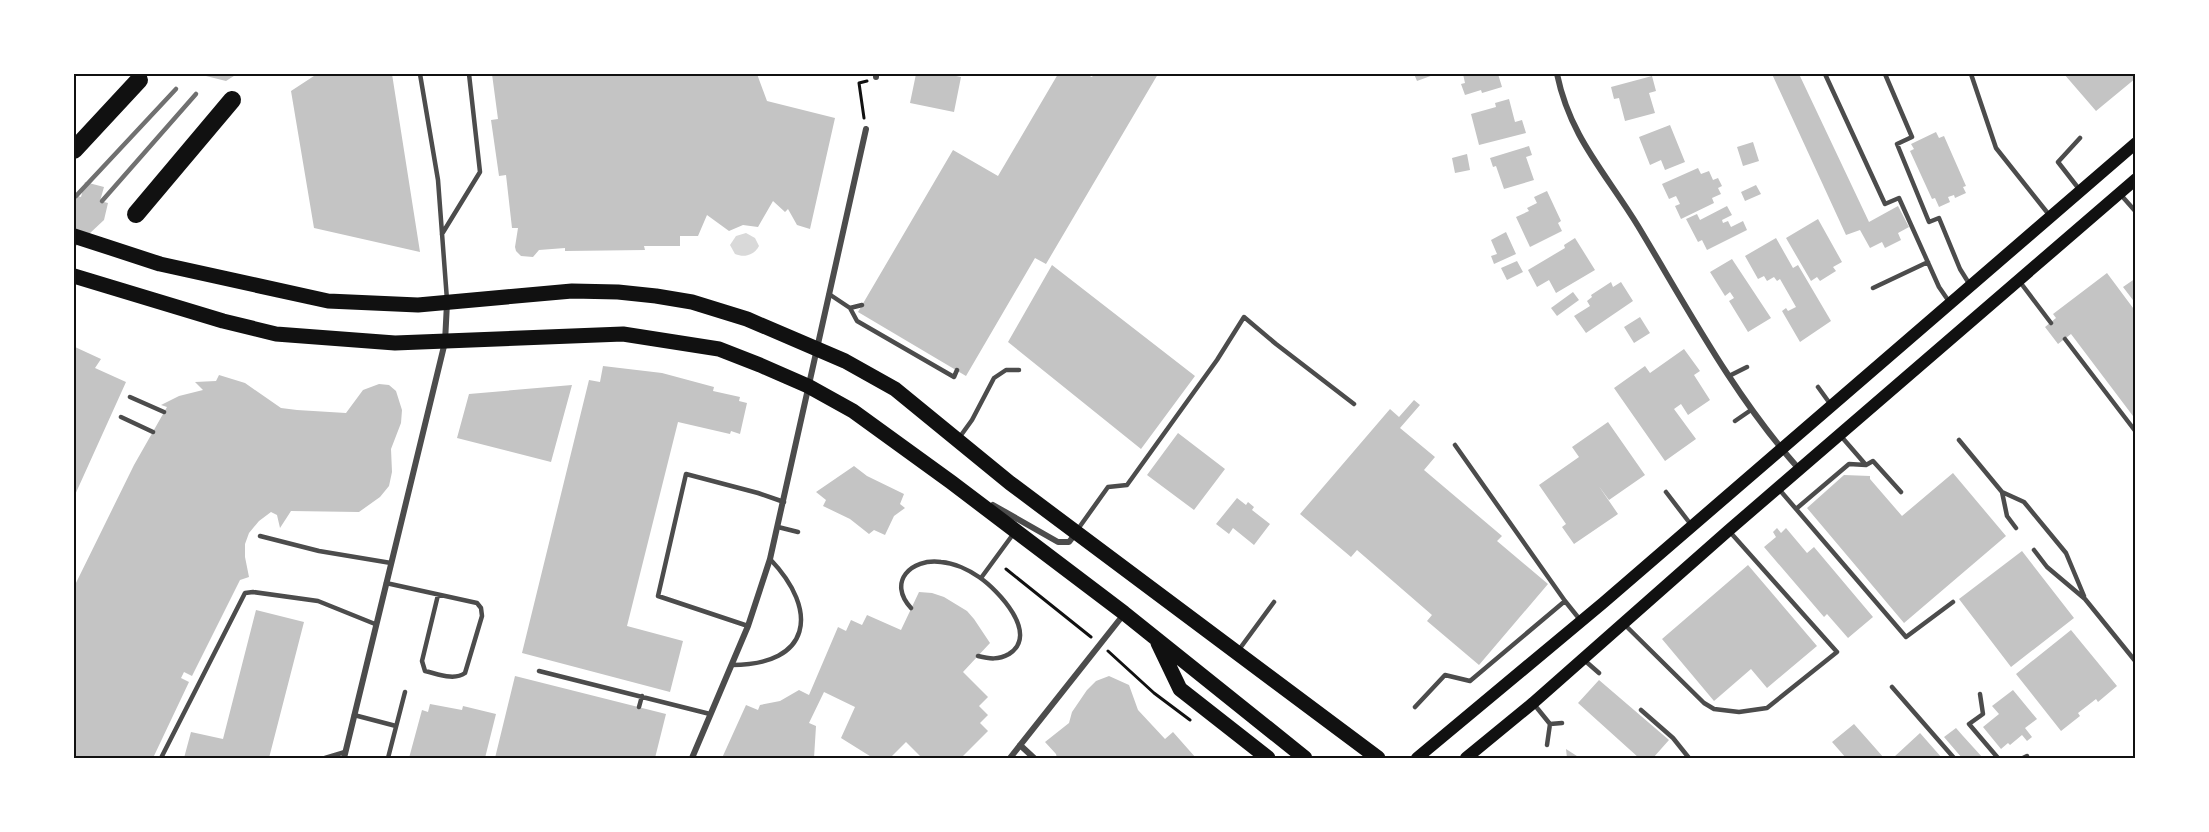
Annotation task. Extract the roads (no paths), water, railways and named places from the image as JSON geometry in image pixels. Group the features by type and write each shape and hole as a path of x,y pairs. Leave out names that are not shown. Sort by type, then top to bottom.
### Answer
{"highway":[{"path":"74,150 139,80"},
{"path":"136,214 232,100"},
{"path":"74,236 160,264 328,301 418,305 572,291 656,296 692,302 747,319 850,364 895,389 1010,483 1378,759"},
{"path":"74,276 115,290 276,334 376,342 445,342 623,334 719,349 760,365 808,386 853,411 1125,613 1305,759"},
{"path":"1155,638 1180,689 1268,759"}],"main road":[{"path":"1417,759 1692,526 2136,142"},
{"path":"1466,759 2136,179"}],"street":[{"path":"1557,74 1571,122 1587,150 1624,203 1751,410 1799,469"},
{"path":"692,759 748,626 770,559 866,129"},
{"path":"344,755 445,342 447,303"},
{"path":"951,482 1058,542 1069,542 1076,532"},
{"path":"1010,759 1125,613"},
{"path":"1020,746 1034,759"}],"lane":[{"path":"420,74 438,180 447,303"},
{"path":"442,234 480,172 469,74"},
{"path":"1825,74 1885,204 1899,198 1939,287 1950,303"},
{"path":"1885,74 1912,137 1897,144 1929,222 1939,218 1960,269 1970,285"},
{"path":"1971,74 1996,148 2050,216"},
{"path":"2080,138 2058,162 2080,191"},
{"path":"2120,193 2136,212"},
{"path":"1873,288 1928,262"},
{"path":"2018,280 2051,322"},
{"path":"830,294 850,308 857,321 954,377 957,370"},
{"path":"850,308 862,305"},
{"path":"1076,532 1108,487 1127,485 1217,360 1244,317 1354,404"},
{"path":"2065,339 2136,432"},
{"path":"1729,376 1747,367"},
{"path":"958,440 972,420 994,378 1006,370 1019,369"},
{"path":"1818,387 1831,405"},
{"path":"130,398 164,412"},
{"path":"1736,421 1751,410"},
{"path":"121,417 153,432"},
{"path":"1839,435 1866,465"},
{"path":"1959,440 2002,492 2024,502 2066,553 2085,598"},
{"path":"1455,445 1564,601 1581,621"},
{"path":"1796,508 1849,464 1866,465 1873,461 1901,492"},
{"path":"748,626 658,596 686,474 784,502"},
{"path":"1778,488 1906,637 1953,602"},
{"path":"1666,492 1692,526"},
{"path":"2002,492 2007,516 2016,528"},
{"path":"778,527 798,532"},
{"path":"1624,624 1714,709 1739,712 1767,708 1837,652 1729,530"},
{"path":"981,578 1016,531"},
{"path":"260,536 319,551 391,563"},
{"path":"2034,550 2047,567 2085,598 2136,662"},
{"path":"732,665 750,664 778,656 792,645 801,627 799,599 786,577 770,559"},
{"path":"911,608 902,595 901,585 903,576 910,568 924,562 941,562 959,567 981,578 1013,613 1019,626 1020,640 1014,651 1003,658 992,659 978,656"},
{"path":"386,583 477,603 481,608 482,616 465,673 460,676 454,677 425,671 423,667 422,661 438,595"},
{"path":"162,759 245,593 253,592 318,601 375,624"},
{"path":"1415,707 1445,675 1470,681 1564,601"},
{"path":"1236,653 1274,602"},
{"path":"1583,659 1599,673"},
{"path":"539,671 710,714"},
{"path":"1893,687 1954,759"},
{"path":"387,759 405,693"},
{"path":"1980,694 1983,714 1969,724 1998,759"},
{"path":"639,707 642,696"},
{"path":"1533,703 1550,724 1547,745"},
{"path":"1641,710 1673,738 1689,759"},
{"path":"354,714 396,726"},
{"path":"1550,724 1563,723"},
{"path":"325,759 344,755"}],"railway":[{"path":"76,196 176,89"},
{"path":"102,201 196,94"}]}
